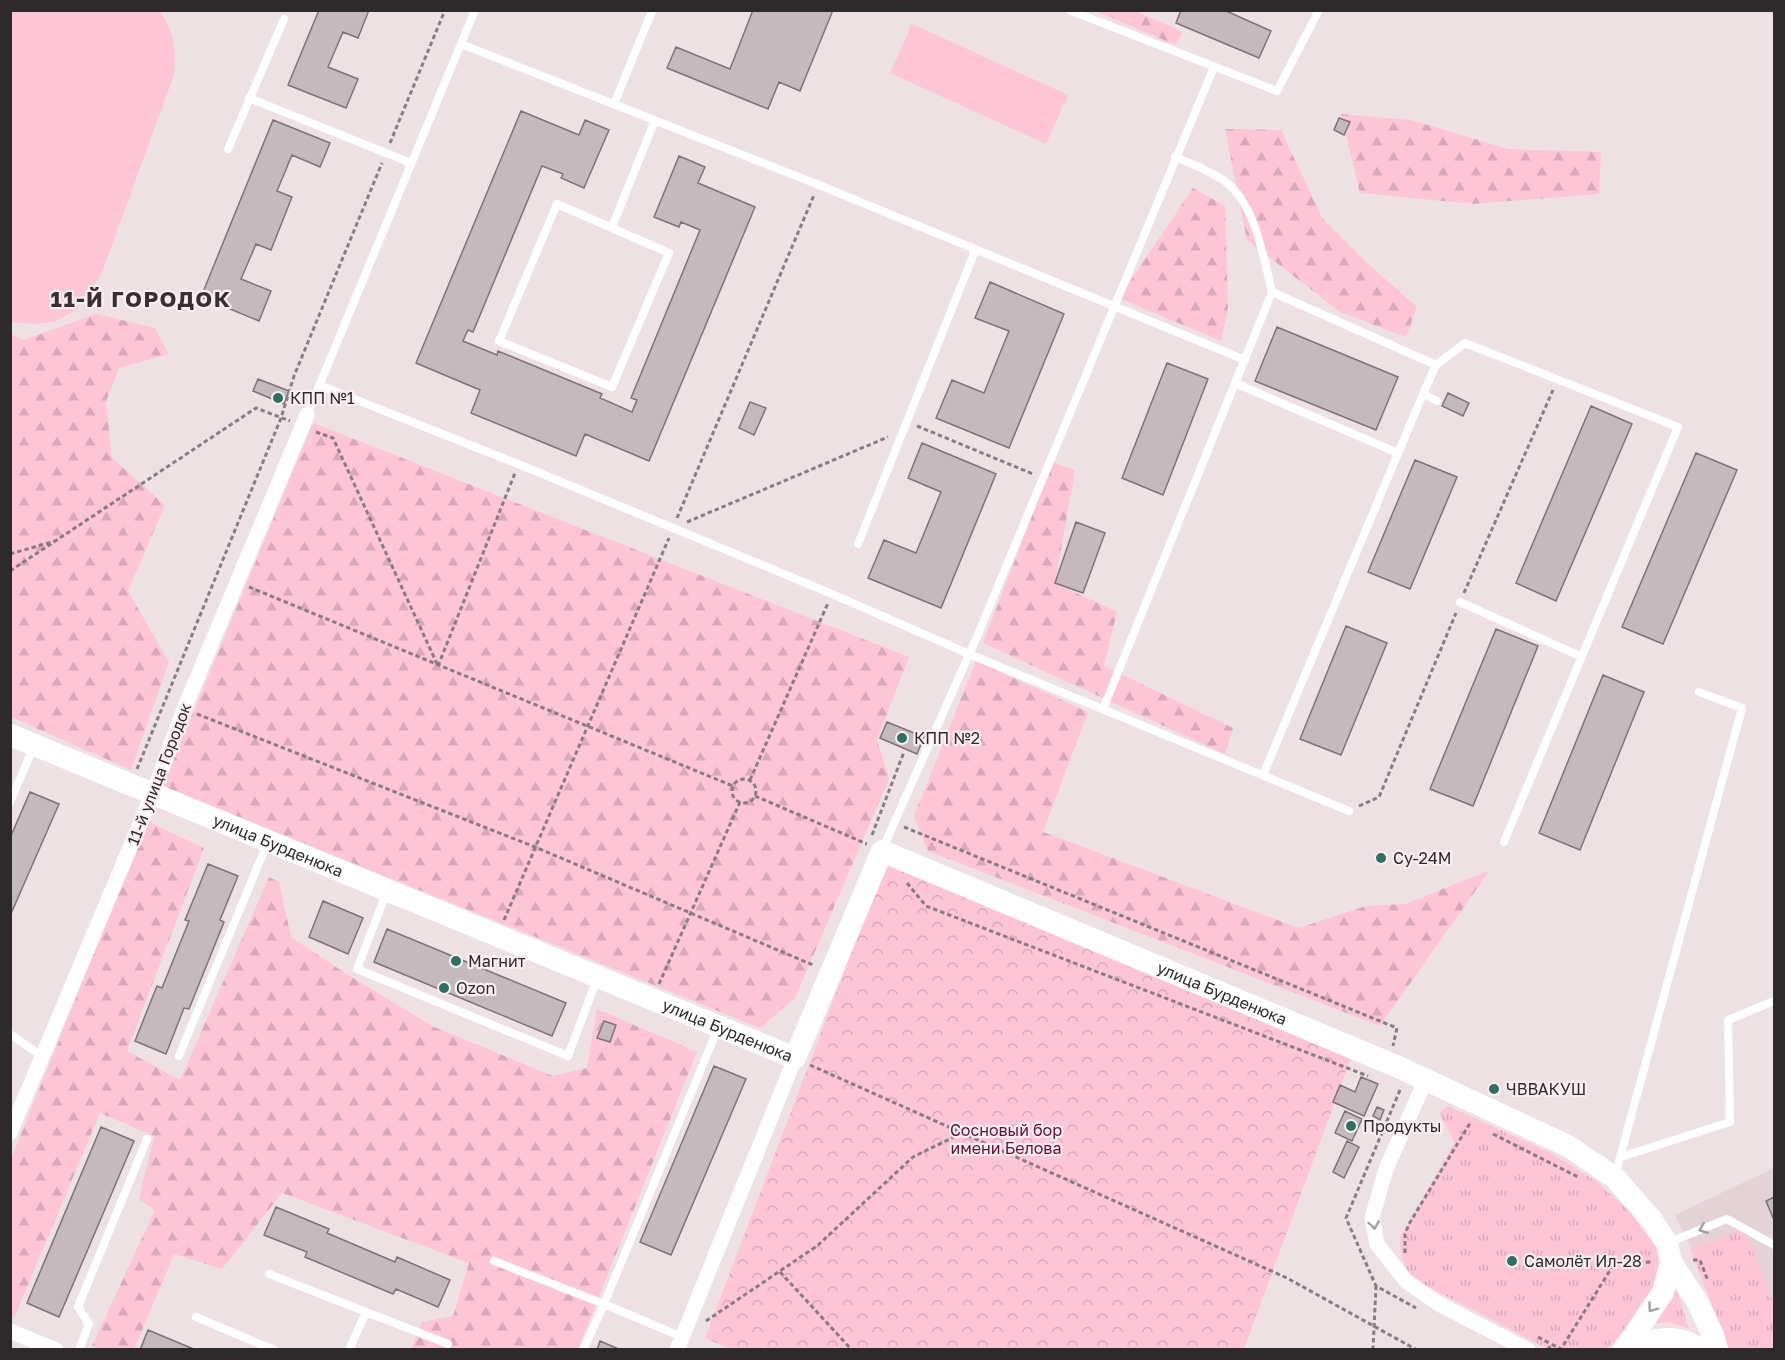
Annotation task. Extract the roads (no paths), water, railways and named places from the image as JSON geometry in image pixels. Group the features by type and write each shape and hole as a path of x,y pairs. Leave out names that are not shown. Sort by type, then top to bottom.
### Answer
{"street":[{"name":"11-й улица Городок","path":"10,1133 153,794 184,709 307,415"},
{"name":"улица Бурденюка","path":"10,735 795,1058 882,851 1389,1063 1618,1167 1651,1218 1663,1252 1697,1301 1713,1335 1717,1350"},
{"path":"679,1343 795,1058"},
{"path":"1426,1080 1386,1169 1371,1218 1377,1244 1406,1281 1439,1304 1528,1350"},
{"path":"1626,1350 1663,1292 1663,1252"},
{"path":"10,1331 56,1350"},
{"path":"1626,1350 1639,1343 1658,1339 1678,1340 1701,1350"}],"lane":[{"path":"307,415 475,10"},
{"path":"1070,10 1277,91 1319,10"},
{"path":"614,104 652,11"},
{"path":"228,149 284,19"},
{"path":"461,44 819,185 1245,360"},
{"path":"882,851 969,654 1214,67"},
{"path":"249,98 411,163"},
{"path":"612,227 655,120"},
{"path":"1103,709 1272,292 1259,240 1241,197 1227,183 1211,173 1176,157"},
{"path":"557,204 612,227 669,253 612,387 500,341 557,204"},
{"path":"858,544 975,251"},
{"path":"1272,292 1436,365"},
{"path":"1263,775 1436,365 1465,343 1678,427 1504,842"},
{"path":"1235,383 1398,453"},
{"path":"319,385 673,528 969,654 1349,811"},
{"path":"1423,394 1437,401"},
{"path":"1460,602 1582,657"},
{"path":"1618,1167 1742,708 1698,692"},
{"path":"10,802 34,745"},
{"path":"179,1056 268,841"},
{"path":"387,890 357,969 568,1056 598,977"},
{"path":"1618,1167 1730,1122 1728,1020 1774,1001"},
{"path":"583,1350 719,1026"},
{"path":"10,1034 43,1057"},
{"path":"79,1350 89,1324 78,1307 147,1139"},
{"path":"1663,1252 1727,1219 1774,1245"},
{"path":"494,1261 604,1304 679,1343"},
{"path":"269,1274 448,1344"},
{"path":"349,1350 366,1312"},
{"path":"196,1317 274,1350"}],"place":[{"name":"КПП №1","path":"278,398"},
{"name":"КПП №2","path":"902,738"},
{"name":"Су-24М","path":"1381,858"},
{"name":"Магнит","path":"456,961"},
{"name":"Ozon","path":"444,988"},
{"name":"ЧВВАКУШ","path":"1494,1089"},
{"name":"Продукты","path":"1351,1126"},
{"name":"Самолёт Ил-28","path":"1512,1261"}],"district":[{"name":"11-Й ГОРОДОК","path":"141,299"}],"park label":[{"name":"Сосновый бор имени Белова","path":"1006,1139"}]}
